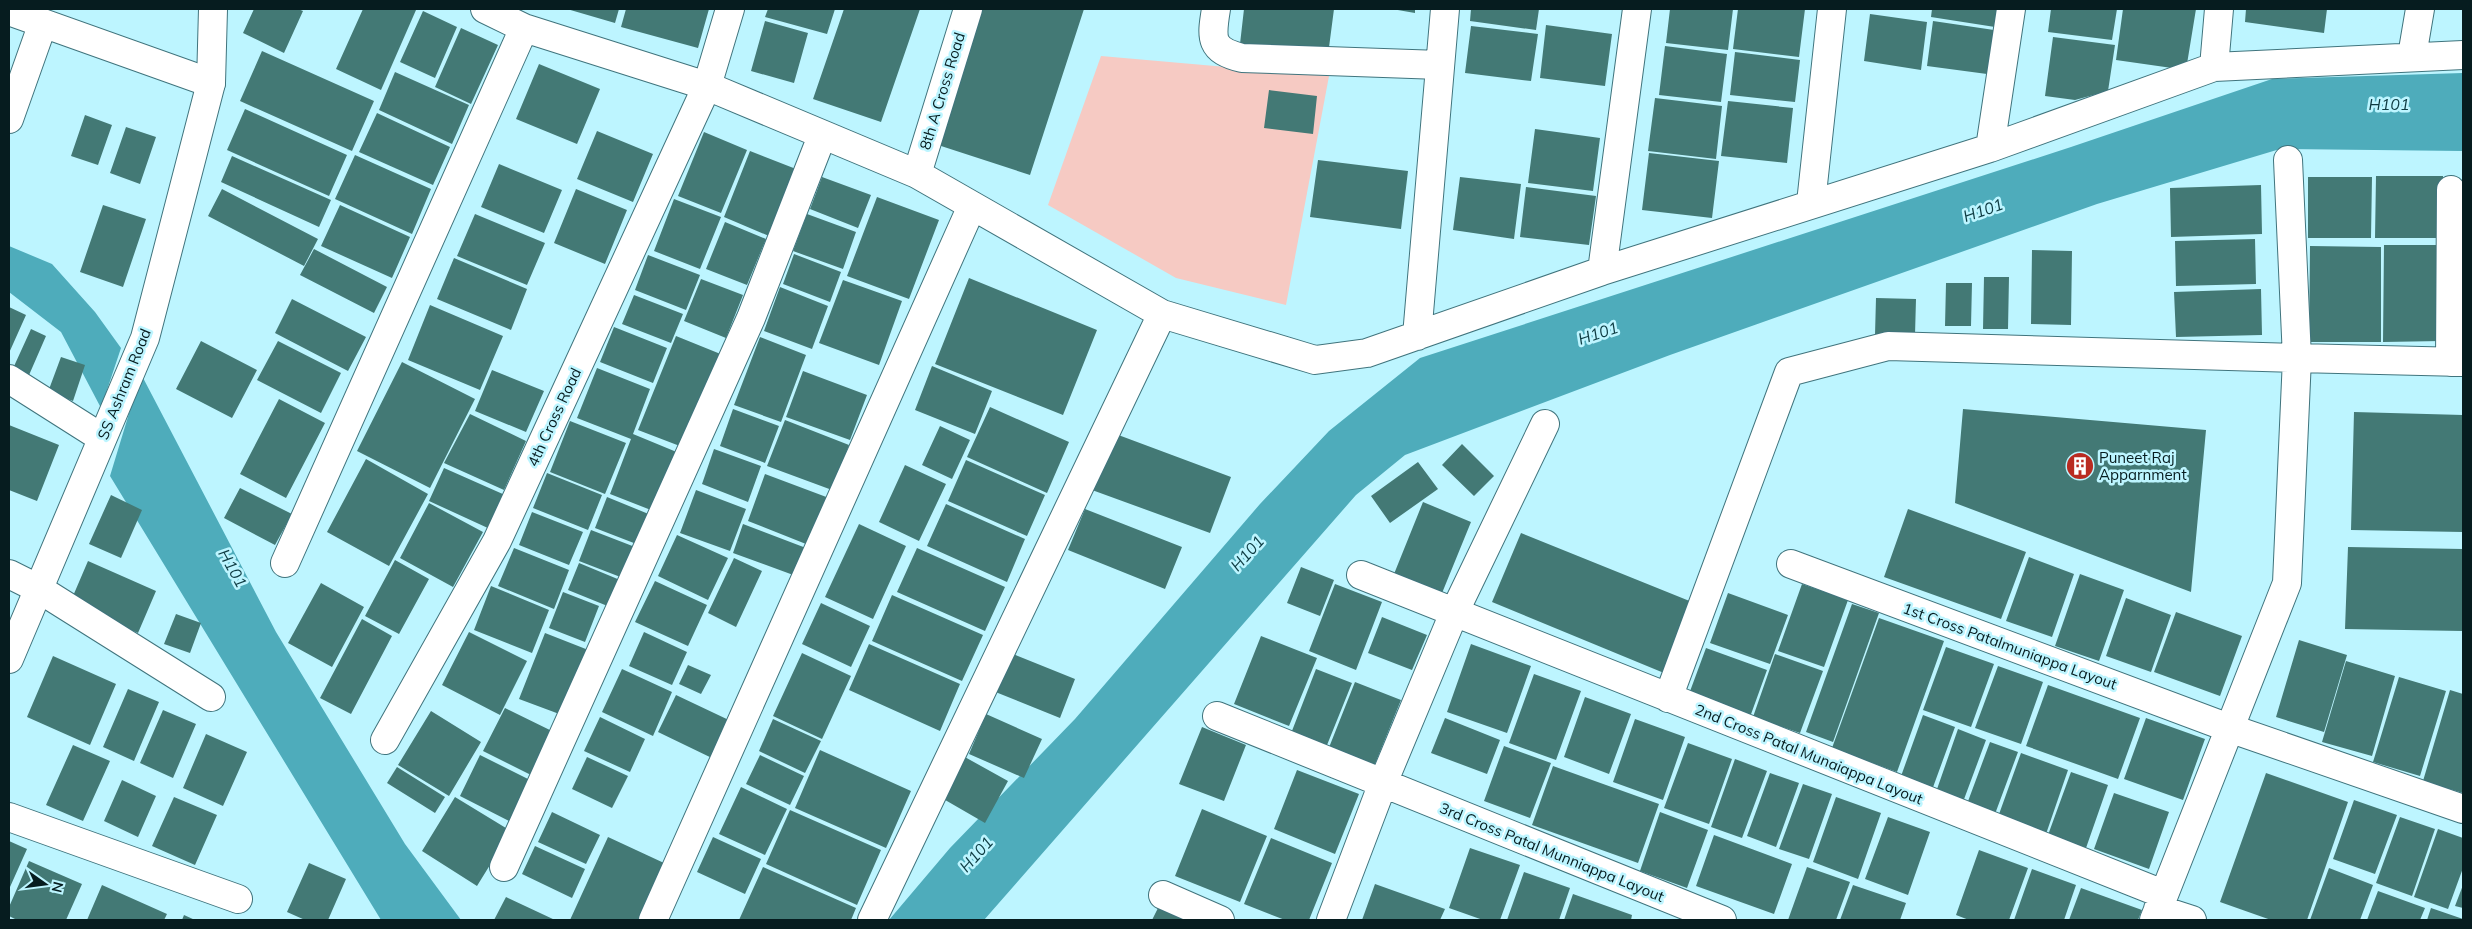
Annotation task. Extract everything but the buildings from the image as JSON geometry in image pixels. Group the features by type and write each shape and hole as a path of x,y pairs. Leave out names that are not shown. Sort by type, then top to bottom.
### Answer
{"street":[{"name":"SS Ashram Road","path":"9,659 145,338 212,83 213,9"},
{"path":"485,9 524,28 707,86 822,136 917,174 1162,314 1316,360 1367,354 1602,271 1810,203 1990,148 2214,67 2463,55"},
{"name":"4th Cross Road","path":"385,740 496,541 707,86 730,9"},
{"name":"8th A Cross Road","path":"917,174 968,9"},
{"path":"1216,9 1212,29 1213,41 1219,50 1242,58 1440,65"},
{"path":"1417,336 1445,9"},
{"path":"1602,271 1637,9"},
{"path":"1810,203 1832,9"},
{"path":"1990,148 2012,9"},
{"path":"2214,67 2219,9"},
{"path":"2412,56 2420,9"},
{"path":"9,11 212,83"},
{"path":"9,119 43,23"},
{"path":"285,563 524,28"},
{"path":"504,868 752,318 822,136"},
{"path":"2159,908 2287,583 2297,358 2288,160"},
{"path":"1668,698 1789,372 1888,346 2457,362 2451,190"},
{"path":"653,920 972,206"},
{"path":"872,920 1162,314"},
{"path":"9,379 102,438"},
{"path":"1331,920 1383,783 1454,613 1545,424"},
{"name":"1st Cross Patalmuniappa Layout","path":"1791,564 2230,728 2463,809"},
{"path":"9,574 38,589 211,697"},
{"name":"2nd Cross Patal Munaiappa Layout","path":"1361,575 1668,698 2159,908 2192,920"},
{"name":"3rd Cross Patal Munniappa Layout","path":"1217,716 1722,920"},
{"path":"9,817 238,899"},
{"path":"1163,895 1220,920"}],"shaded area":[{"path":"1101,56 1329,76 1286,305 1176,278 1048,205"}],"water":[{"name":"H101","path":"2463,73 2463,151 2280,149 2097,204 1670,355 1405,455 1356,495 984,920 889,920 950,848 1075,719 1260,504 1329,431 1420,358 2071,147 2272,79"},
{"path":"9,246 52,264 95,312 121,348 101,408 61,332 9,292"},
{"name":"H101","path":"141,374 276,632 405,844 461,920 381,920 110,476"}],"place":[{"name":"Puneet Raj Apparnment","path":"2080,466"}]}
